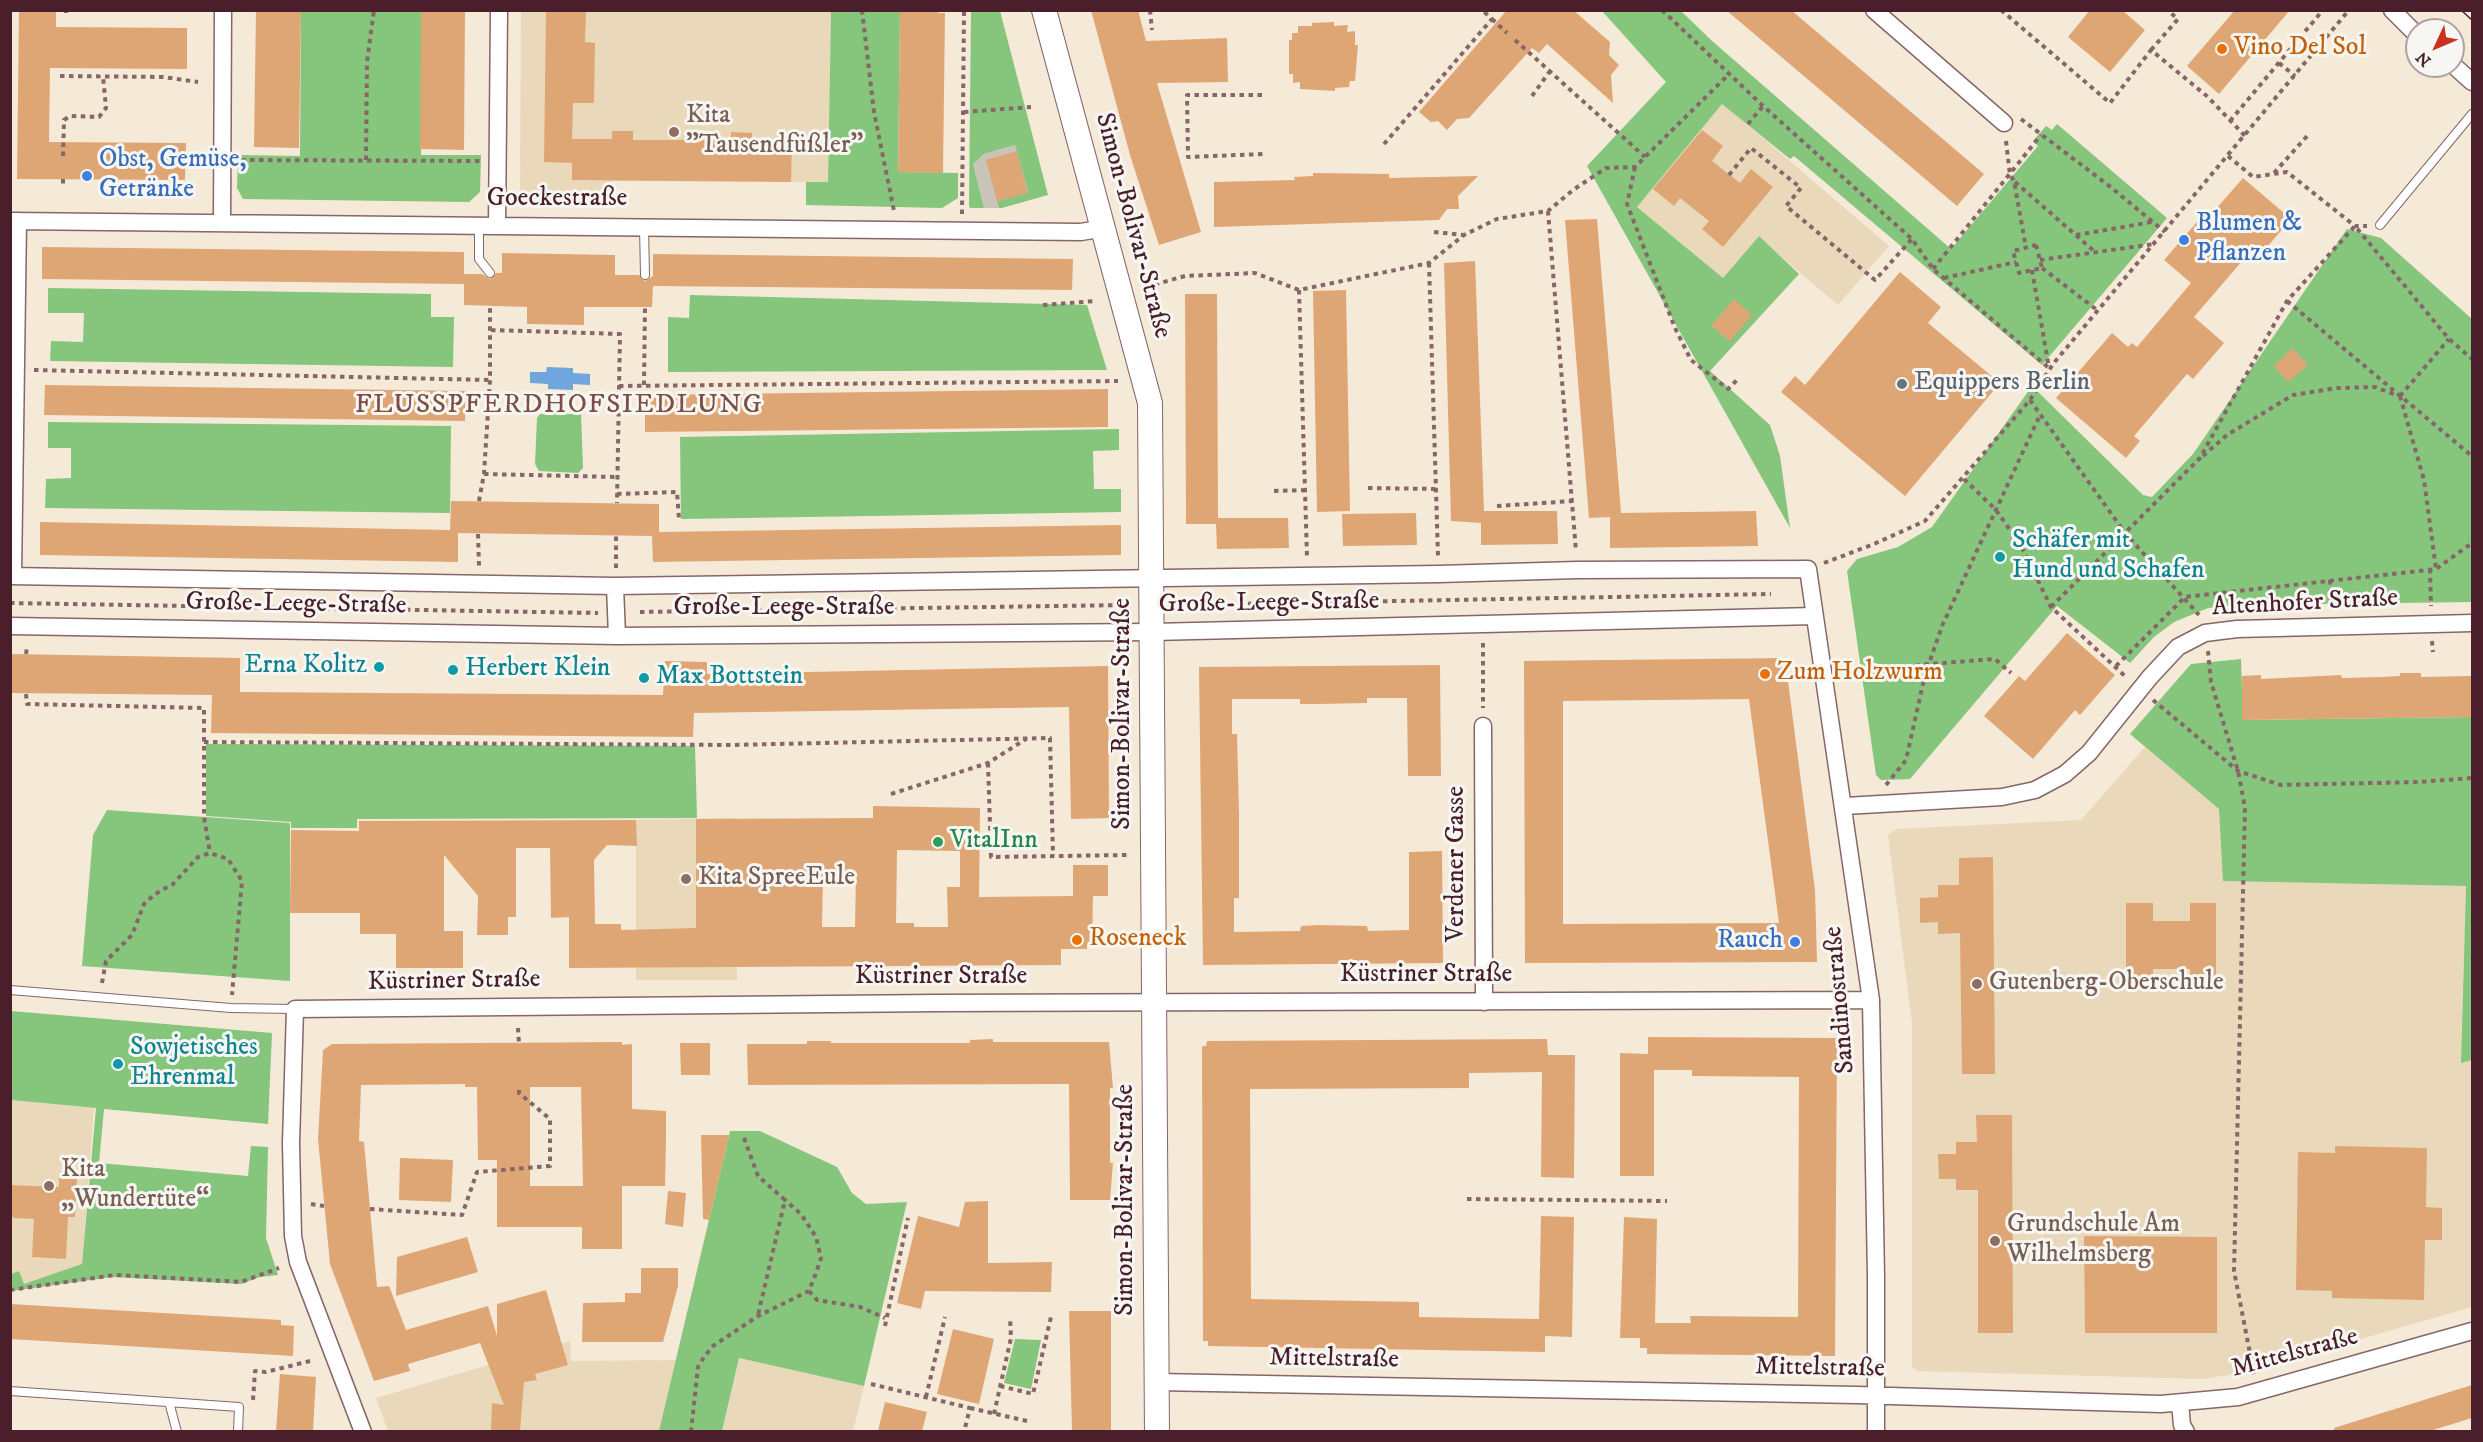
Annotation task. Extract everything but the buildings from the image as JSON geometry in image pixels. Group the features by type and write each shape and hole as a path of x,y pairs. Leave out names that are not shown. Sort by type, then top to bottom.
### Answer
{"street":[{"path":"222,222 223,10"},
{"path":"497,226 499,10"},
{"name":"Simon-Bolivar-Straße","path":"1044,10 1150,404 1153,578 1157,1431"},
{"path":"1874,10 2009,118"},
{"path":"2392,10 2405,23"},
{"path":"12,576 14,221"},
{"name":"Goeckestraße","path":"14,221 1081,232 1104,228"},
{"name":"Große-Leege-Straße","path":"12,576 615,579 1153,578 1808,568"},
{"name":"Sandinostraße","path":"1808,568 1872,1000 1876,1431"},
{"path":"615,579 617,636"},
{"name":"Große-Leege-Straße","path":"10,626 617,636 1153,632 1814,616"},
{"name":"Altenhofer Straße","path":"1845,806 2002,797 2036,790 2065,774 2089,753 2178,647 2205,633 2333,626 2472,623"},
{"name":"Verdener Gasse","path":"1483,726 1484,1002"},
{"name":"Küstriner Straße","path":"295,1009 926,1003 1872,1000"},
{"path":"295,1009 291,1143 293,1236 298,1262 363,1431"},
{"name":"Mittelstraße","path":"1156,1382 2180,1403 2238,1397 2472,1331"},
{"path":"2180,1403 2182,1425 2186,1431"}],"lane":[{"path":"2380,225 2472,114"},
{"path":"479,226 479,259 490,273"},
{"path":"644,226 645,276"},
{"name":"Küstriner Straße","path":"10,990 231,1008 295,1009"},
{"path":"10,1391 239,1407 238,1431"},
{"path":"169,1402 177,1431"}],"path":[{"path":"366,160 367,62 374,10"},
{"path":"862,10 874,112 894,212"},
{"path":"962,231 964,10"},
{"path":"1150,10 1152,30"},
{"path":"1482,10 1507,33"},
{"path":"1662,10 1763,106 1912,239 1934,269 2050,369"},
{"path":"2001,10 2110,103 2178,19 2168,10"},
{"path":"2230,121 2323,10"},
{"path":"1808,568 1874,544 1925,521 1964,479 2030,400 2050,369 2097,310 2155,244 2349,10"},
{"path":"1384,144 1492,19"},
{"path":"1515,40 1645,157"},
{"path":"2151,50 2208,97 2245,136"},
{"path":"2279,63 2295,76"},
{"path":"1532,96 1550,71"},
{"path":"1729,74 1635,167 1627,204 1675,328 1691,360 1728,389 1739,378"},
{"path":"60,76 163,77 198,82"},
{"path":"63,156 64,120 70,116 99,117 106,108 103,76"},
{"path":"1262,95 1187,95 1188,158 1263,154"},
{"path":"964,112 1031,106"},
{"path":"1748,124 1763,106"},
{"path":"2094,251 2010,175 2009,118 2041,135 2165,232"},
{"path":"1934,269 2041,135"},
{"path":"2274,174 2308,135"},
{"path":"1729,175 1751,148 1801,188 1786,206 1875,280 1912,239"},
{"path":"2228,156 2253,177 2287,172 2355,226 2449,339 2472,359"},
{"path":"222,160 498,161"},
{"path":"1146,287 1185,276 1255,273 1299,290 1429,263 1464,236 1497,219 1548,211 1573,190 1606,168 1635,167"},
{"path":"2014,181 2026,248"},
{"path":"1548,211 1577,570"},
{"path":"2076,235 2152,222"},
{"path":"2200,458 2288,301 2355,226 2380,225"},
{"path":"1434,232 1464,236"},
{"path":"2040,260 2155,244"},
{"path":"2042,268 2019,273 2013,251 2036,245 2042,268 2097,310"},
{"path":"1944,278 2016,262"},
{"path":"1429,263 1439,574"},
{"path":"2032,270 2050,369"},
{"path":"1299,290 1308,576"},
{"path":"1043,305 1096,301"},
{"path":"2288,301 2472,456"},
{"path":"479,501 484,474 490,380 490,305"},
{"path":"644,384 645,307"},
{"path":"491,330 620,334 617,503"},
{"path":"2400,396 2449,339"},
{"path":"33,370 490,380"},
{"path":"619,386 1118,381"},
{"path":"2051,607 2200,458 2227,435 2293,395 2337,388 2375,387 2400,396"},
{"path":"2400,396 2424,480 2436,568"},
{"path":"2030,400 2125,533 2143,551 2153,567 2198,611 2205,633 2211,682 2238,771 2245,808 2234,1271 2254,1374"},
{"path":"1871,805 1906,760 1929,664 1942,626 2040,415"},
{"path":"484,474 617,477"},
{"path":"1964,479 1996,510 2020,544 2051,607 2140,690 2238,771 2281,785 2419,782 2472,778"},
{"path":"1368,488 1436,489"},
{"path":"1274,491 1305,490"},
{"path":"617,494 677,492 679,519"},
{"path":"1497,506 1573,501"},
{"path":"478,534 479,569"},
{"path":"615,579 616,536"},
{"path":"2116,667 2185,597 2436,568 2472,543"},
{"path":"2330,580 2333,626"},
{"path":"1185,605 1771,594"},
{"path":"1185,596 1185,613"},
{"path":"10,603 602,613"},
{"path":"640,612 1126,605"},
{"path":"1483,624 1483,726"},
{"path":"26,654 27,647"},
{"path":"1853,675 1929,664 1995,659 2011,673"},
{"path":"26,694 27,704 204,708 204,817 210,853"},
{"path":"204,741 731,745 1050,738 1053,855"},
{"path":"891,794 988,763 1027,739"},
{"path":"988,763 991,857 1128,855"},
{"path":"102,997 106,961 132,935 144,904 155,894 173,884 198,857 210,853 228,859 242,881 231,1008"},
{"path":"518,1028 519,1044"},
{"path":"370,1209 462,1215 477,1172 550,1166 550,1119 519,1093 519,1087"},
{"path":"691,1431 698,1367 704,1357 721,1340 758,1316 809,1291 821,1258 816,1237 801,1214 759,1176 744,1138"},
{"path":"1467,1199 1667,1201"},
{"path":"758,1316 785,1200"},
{"path":"311,1204 324,1206"},
{"path":"885,1326 908,1218"},
{"path":"10,1290 115,1275 241,1282 279,1268"},
{"path":"809,1291 817,1300 860,1307 885,1318"},
{"path":"926,1397 945,1317"},
{"path":"994,1414 1011,1338 1010,1317"},
{"path":"1000,1386 1033,1394 1051,1317"},
{"path":"254,1378 255,1371 266,1372 314,1360"},
{"path":"871,1384 1028,1421"},
{"path":"964,1431 970,1408"}],"shaded area":[{"name":"Kita \"Tausendfüßler\"","path":"521,11 831,11 828,182 612,181 612,204 528,203 520,191"},
{"path":"1722,103 1889,246 1838,305 1758,237 1723,278 1637,207"},
{"path":"1015,145 1028,193 997,201 999,208 984,208 973,164 984,154"},
{"path":"2145,747 2219,809 2224,881 2466,886 2461,1062 2472,1060 2472,1307 2243,1373 2202,1379 1917,1371 1912,1366 1912,1023 1888,835 1897,829 2081,820"},
{"name":"Kita SpreeEule","path":"736,818 737,980 636,980 636,820"},
{"name":"Kita „Wundertüte“","path":"10,1100 94,1108 82,1265 24,1285 11,1275"},
{"path":"570,1341 571,1361 676,1360 659,1431 388,1431 376,1398"},
{"path":"739,1358 864,1386 853,1431 722,1432"}],"green space":[{"path":"892,10 900,12 898,172 958,173 958,198 942,208 806,205 806,182 828,182 831,11"},
{"path":"301,11 421,11 421,155 481,155 480,192 469,202 243,199 237,188 238,155 300,156"},
{"path":"971,11 1000,11 1048,195 999,208 997,201 1028,192 1015,145 984,154 973,164 984,208 970,208"},
{"path":"1602,11 1681,11 1711,40 1951,249 2038,146 2033,141 2046,126 2052,130 2057,124 2167,218 2042,365 1794,156 1790,159 1722,104 1637,207 1723,278 1759,236 1799,274 1710,371 1770,425 1780,456 1790,528 1587,166 1666,82"},
{"path":"2347,229 2381,238 2472,319 2472,602 2245,605 2208,608 2174,622 2154,637 2130,663 2057,606 1910,779 1881,780 1876,775 1847,571 1857,559 1898,547 1932,527 2032,386 2143,495 2152,497 2193,454"},
{"path":"48,288 431,294 431,317 454,317 453,367 50,361 51,341 83,342 84,313 48,313"},
{"path":"690,295 1087,305 1107,370 668,372 668,317 689,318"},
{"path":"540,414 581,414 583,468 578,473 539,471 535,464 537,418"},
{"path":"48,422 451,426 450,513 45,508 46,479 71,478 71,448 48,448"},
{"path":"1119,429 1119,450 1093,451 1094,489 1121,489 1121,512 681,519 680,437"},
{"path":"2241,659 2243,720 2472,717 2472,1060 2461,1063 2466,886 2223,881 2219,809 2130,734 2191,664"},
{"path":"206,744 695,746 697,818 357,819 357,828 291,828 291,822 206,816"},
{"path":"107,810 290,823 290,981 82,966 93,835"},
{"path":"11,1011 272,1033 268,1124 104,1109 99,1163 248,1176 251,1146 268,1147 266,1238 278,1275 260,1277 241,1284 112,1277 11,1291 11,1274 19,1271 24,1284 82,1264 96,1108 11,1100"},
{"path":"730,1131 760,1131 837,1167 852,1193 866,1204 907,1202 864,1386 739,1358 722,1431 659,1431"},
{"path":"1015,1339 1041,1340 1031,1389 1004,1383"}],"water":[{"path":"547,367 573,368 573,373 590,374 590,385 573,384 573,390 548,389 548,384 530,383 530,372 546,372"}],"tram line":[{"path":"2461,10 2472,20"}],"place":[{"name":"Vino Del Sol","path":"2222,49"},
{"name":"Kita \"Tausendfüßler\"","path":"674,132"},
{"name":"Obst, Gemüse, Getränke","path":"87,176"},
{"name":"Blumen & Pflanzen","path":"2184,240"},
{"name":"Equippers Berlin","path":"1902,384"},
{"name":"Schäfer mit Hund und Schafen","path":"2000,557"},
{"name":"Erna Kolitz","path":"379,667"},
{"name":"Herbert Klein","path":"453,670"},
{"name":"Zum Holzwurm","path":"1765,674"},
{"name":"Max Bottstein","path":"644,678"},
{"name":"VitalInn","path":"938,842"},
{"name":"Kita SpreeEule","path":"686,879"},
{"name":"Roseneck","path":"1077,940"},
{"name":"Rauch","path":"1795,942"},
{"name":"Gutenberg-Oberschule","path":"1977,984"},
{"name":"Sowjetisches Ehrenmal","path":"118,1064"},
{"name":"Kita „Wundertüte“","path":"49,1186"},
{"name":"Grundschule Am Wilhelmsberg","path":"1995,1241"}],"district":[{"name":"FLUSSPFERDHOFSIEDLUNG","path":"559,406"}]}
